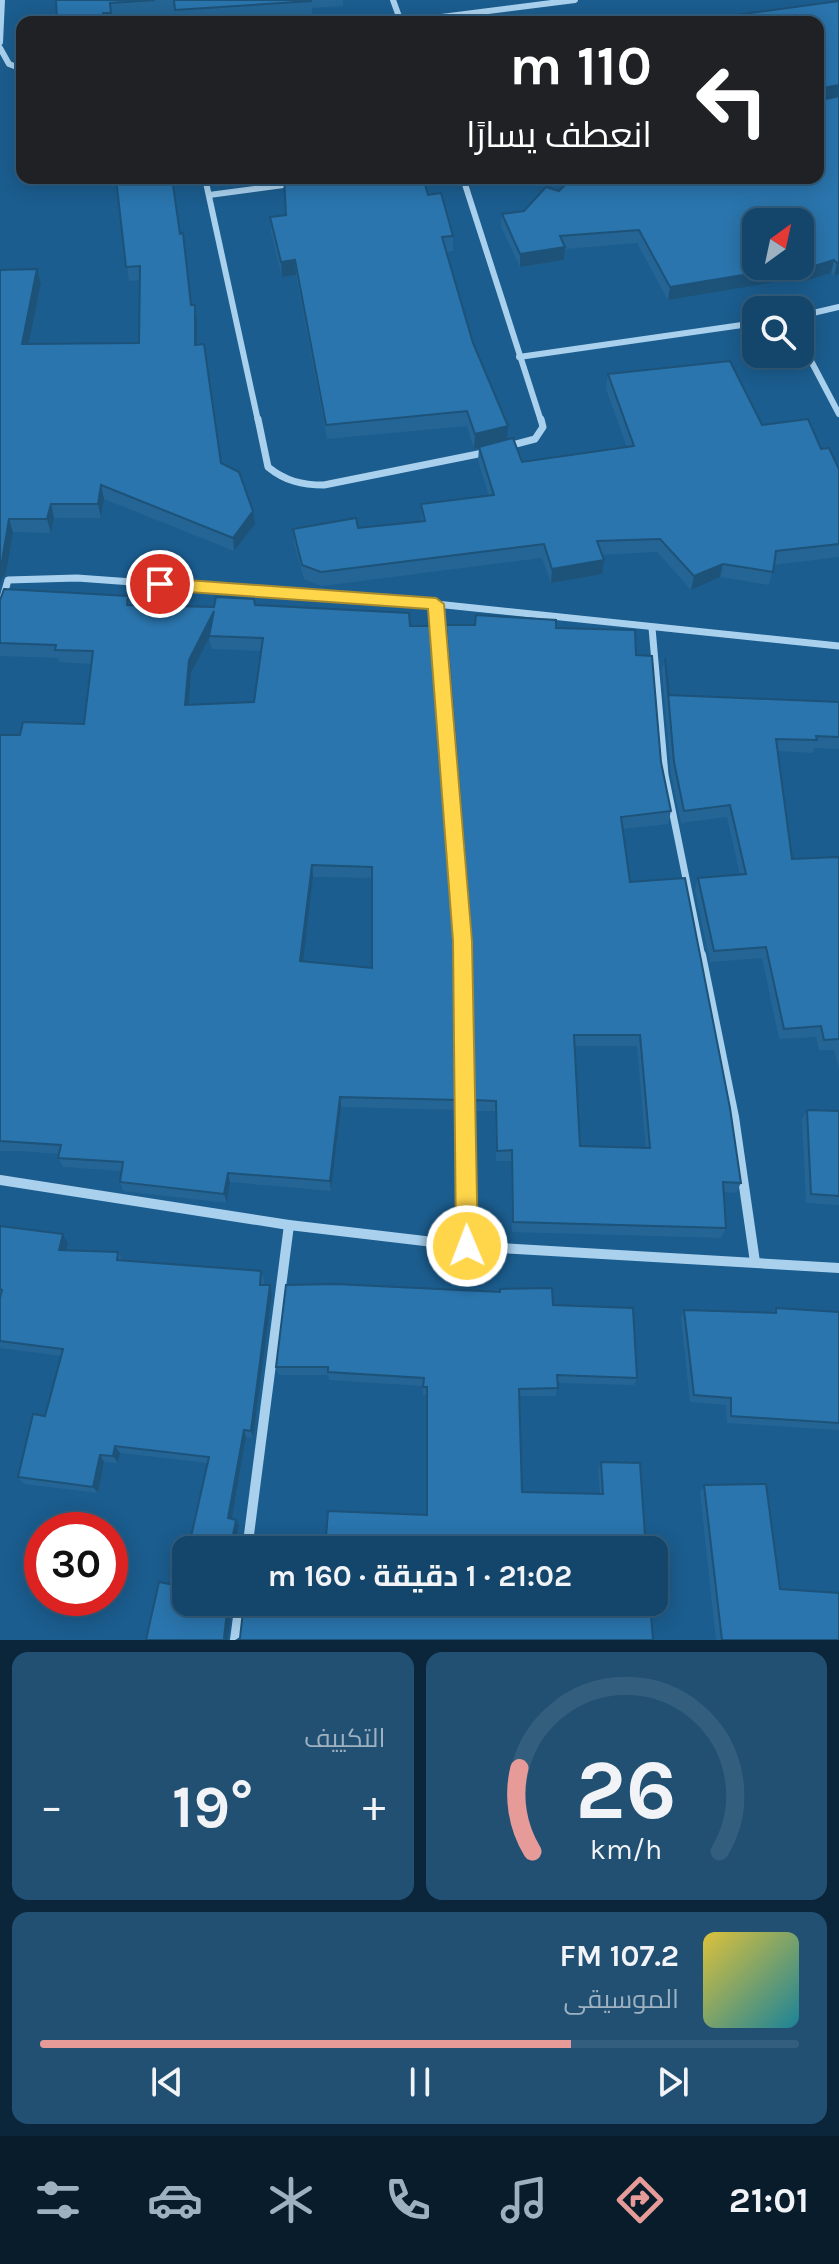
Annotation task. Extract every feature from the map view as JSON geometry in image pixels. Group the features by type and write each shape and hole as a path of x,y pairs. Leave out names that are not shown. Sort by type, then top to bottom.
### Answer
{"street":[{"path":"2,0 0,45 9,64 16,67"},
{"path":"449,16 575,0"},
{"path":"206,184 268,467 283,480 298,485 324,485 463,458 535,439 543,427 542,415 519,357 465,184"},
{"path":"209,195 293,184"},
{"path":"814,313 839,307"},
{"path":"519,357 742,325"},
{"path":"814,367 839,414"},
{"path":"0,609 4,580 77,578 436,604 839,646"},
{"path":"436,604 463,941 467,1246"},
{"path":"652,628 665,775 734,1117 755,1262"},
{"path":"0,1180 289,1225 467,1246 839,1268"},
{"path":"249,1536 289,1225"},
{"path":"235,1640 238,1616"}],"building":[{"path":"56,0 155,0 110,3 111,13 103,13 103,16 57,16"},
{"path":"174,0 311,0 311,1 175,10"},
{"path":"839,1 839,85 824,88 824,16 728,16"},
{"path":"839,96 837,263 834,260 814,266 814,208 742,208 742,275 670,287 639,230 560,236 565,247 520,254 502,214 524,211 546,187 559,191 566,184 824,184 824,100"},
{"path":"117,184 173,184 180,234 183,233 191,305 195,305 195,345 204,344 221,463 239,472 253,511 233,538 101,485 98,504 51,504 47,519 9,519 0,563 0,270 37,269 22,344 139,343 140,266 126,267"},
{"path":"284,184 425,184 428,195 441,193 453,236 442,237 473,343 508,426 475,434 467,411 326,425 295,260 281,262 270,217 286,215"},
{"path":"730,361 762,425 808,419 821,449 829,448 839,469 839,544 776,551 773,572 723,564 694,576 660,539 597,541 604,560 552,569 544,544 321,572 302,565 293,529 356,518 358,528 425,521 421,504 494,495 479,447 513,438 522,462 634,446 608,374"},
{"path":"4,589 128,596 127,605 214,607 216,597 254,599 255,605 409,613 410,626 432,626 456,940 458,1100 340,1097 330,1181 228,1173 224,1194 120,1182 123,1162 58,1158 61,1145 0,1141 0,735 20,735 23,722 84,724 93,651 55,650 56,645 0,643 0,600","holes":["214,611 209,636 263,638 254,702 185,705 189,660","312,865 372,867 372,968 300,961"]},
{"path":"476,615 556,620 556,628 635,630 636,655 652,656 661,762 671,811 621,817 630,882 685,878 730,1108 741,1183 723,1182 726,1228 513,1222 512,1150 497,1151 496,1101 474,1100 472,943 446,625 475,625","holes":["574,1035 640,1035 650,1148 580,1146"]},
{"path":"665,658 669,695 839,702 839,737 776,739 792,859 839,857 839,1039 824,1040 821,1026 784,1029 766,947 714,951 698,878 746,874 730,805 684,811 674,762"},
{"path":"807,1110 839,1111 839,1196 811,1194"},
{"path":"0,1226 63,1234 59,1250 118,1252 117,1260 261,1271 260,1285 270,1285 251,1431 244,1430 228,1518 236,1520 233,1536 191,1536 209,1457 115,1446 113,1456 100,1455 93,1487 18,1477 33,1414 45,1416 63,1349 0,1341"},
{"path":"335,1284 500,1292 500,1289 552,1288 553,1305 633,1308 637,1378 557,1375 558,1388 519,1389 522,1492 603,1494 601,1462 640,1463 645,1536 326,1536 328,1511 427,1515 427,1387 423,1387 424,1378 328,1372 328,1367 276,1367 286,1285"},
{"path":"776,1308 839,1312 839,1423 731,1416 731,1398 694,1395 684,1310 776,1313"},
{"path":"766,1484 780,1589 839,1593 839,1640 722,1640 704,1485"},
{"path":"159,1582 172,1584 172,1616 226,1616 224,1638 227,1640 146,1640"},
{"path":"242,1616 651,1616 653,1640 237,1640 240,1638"}],"route":[{"path":"160,584 436,604 463,941 467,1246"}]}
